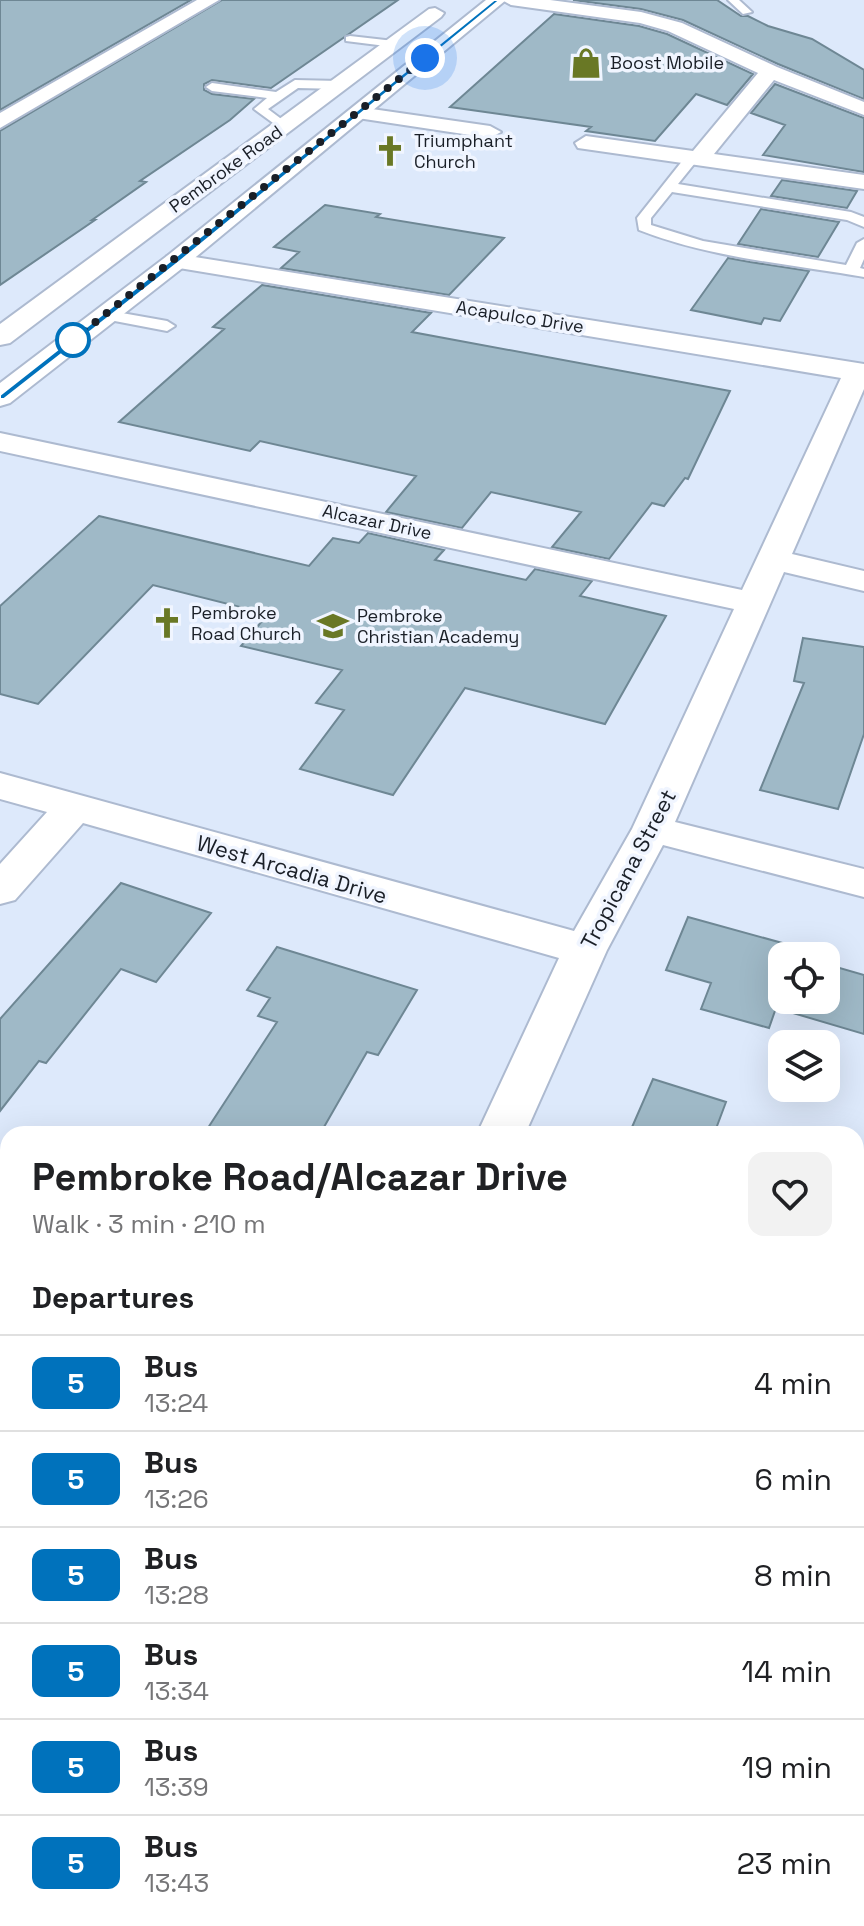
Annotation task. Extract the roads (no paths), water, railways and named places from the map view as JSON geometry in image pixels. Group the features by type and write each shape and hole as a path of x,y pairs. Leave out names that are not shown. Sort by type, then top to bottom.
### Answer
{"street":[{"path":"0,122 210,0"},
{"name":"Pembroke Road","path":"6,328 284,127 453,0"},
{"name":"Pembroke Road","path":"0,397 176,261 497,0"},
{"path":"511,0 641,18 675,27 770,71 864,109"},
{"path":"696,159 770,71"},
{"path":"176,261 183,224 306,127 311,106"},
{"path":"358,113 490,132"},
{"path":"586,143 864,182"},
{"path":"0,370 141,261 134,237"},
{"name":"Acapulco Drive","path":"176,261 861,372"},
{"name":"Tropicana Street","path":"505,1126 585,950 652,829 861,372"},
{"name":"Alcazar Drive","path":"0,442 754,603"},
{"path":"774,560 864,581"},
{"name":"West Arcadia Drive","path":"0,786 585,950"},
{"path":"0,890 74,808"},
{"path":"652,829 864,883"}],"lane":[{"path":"733,0 747,12"},
{"path":"350,39 394,44"},
{"path":"284,127 260,109 295,84 340,85"},
{"path":"212,87 278,96"},
{"path":"696,159 644,218 644,227 703,245 857,272 864,243"},
{"path":"669,187 851,216 864,223"},
{"path":"105,315 167,326"}],"place":[{"name":"Boost Mobile","path":"586,63"},
{"name":"Triumphant Church","path":"390,151"},
{"name":"Pembroke Road Church","path":"167,623"},
{"name":"Pembroke Christian Academy","path":"333,626"}]}
